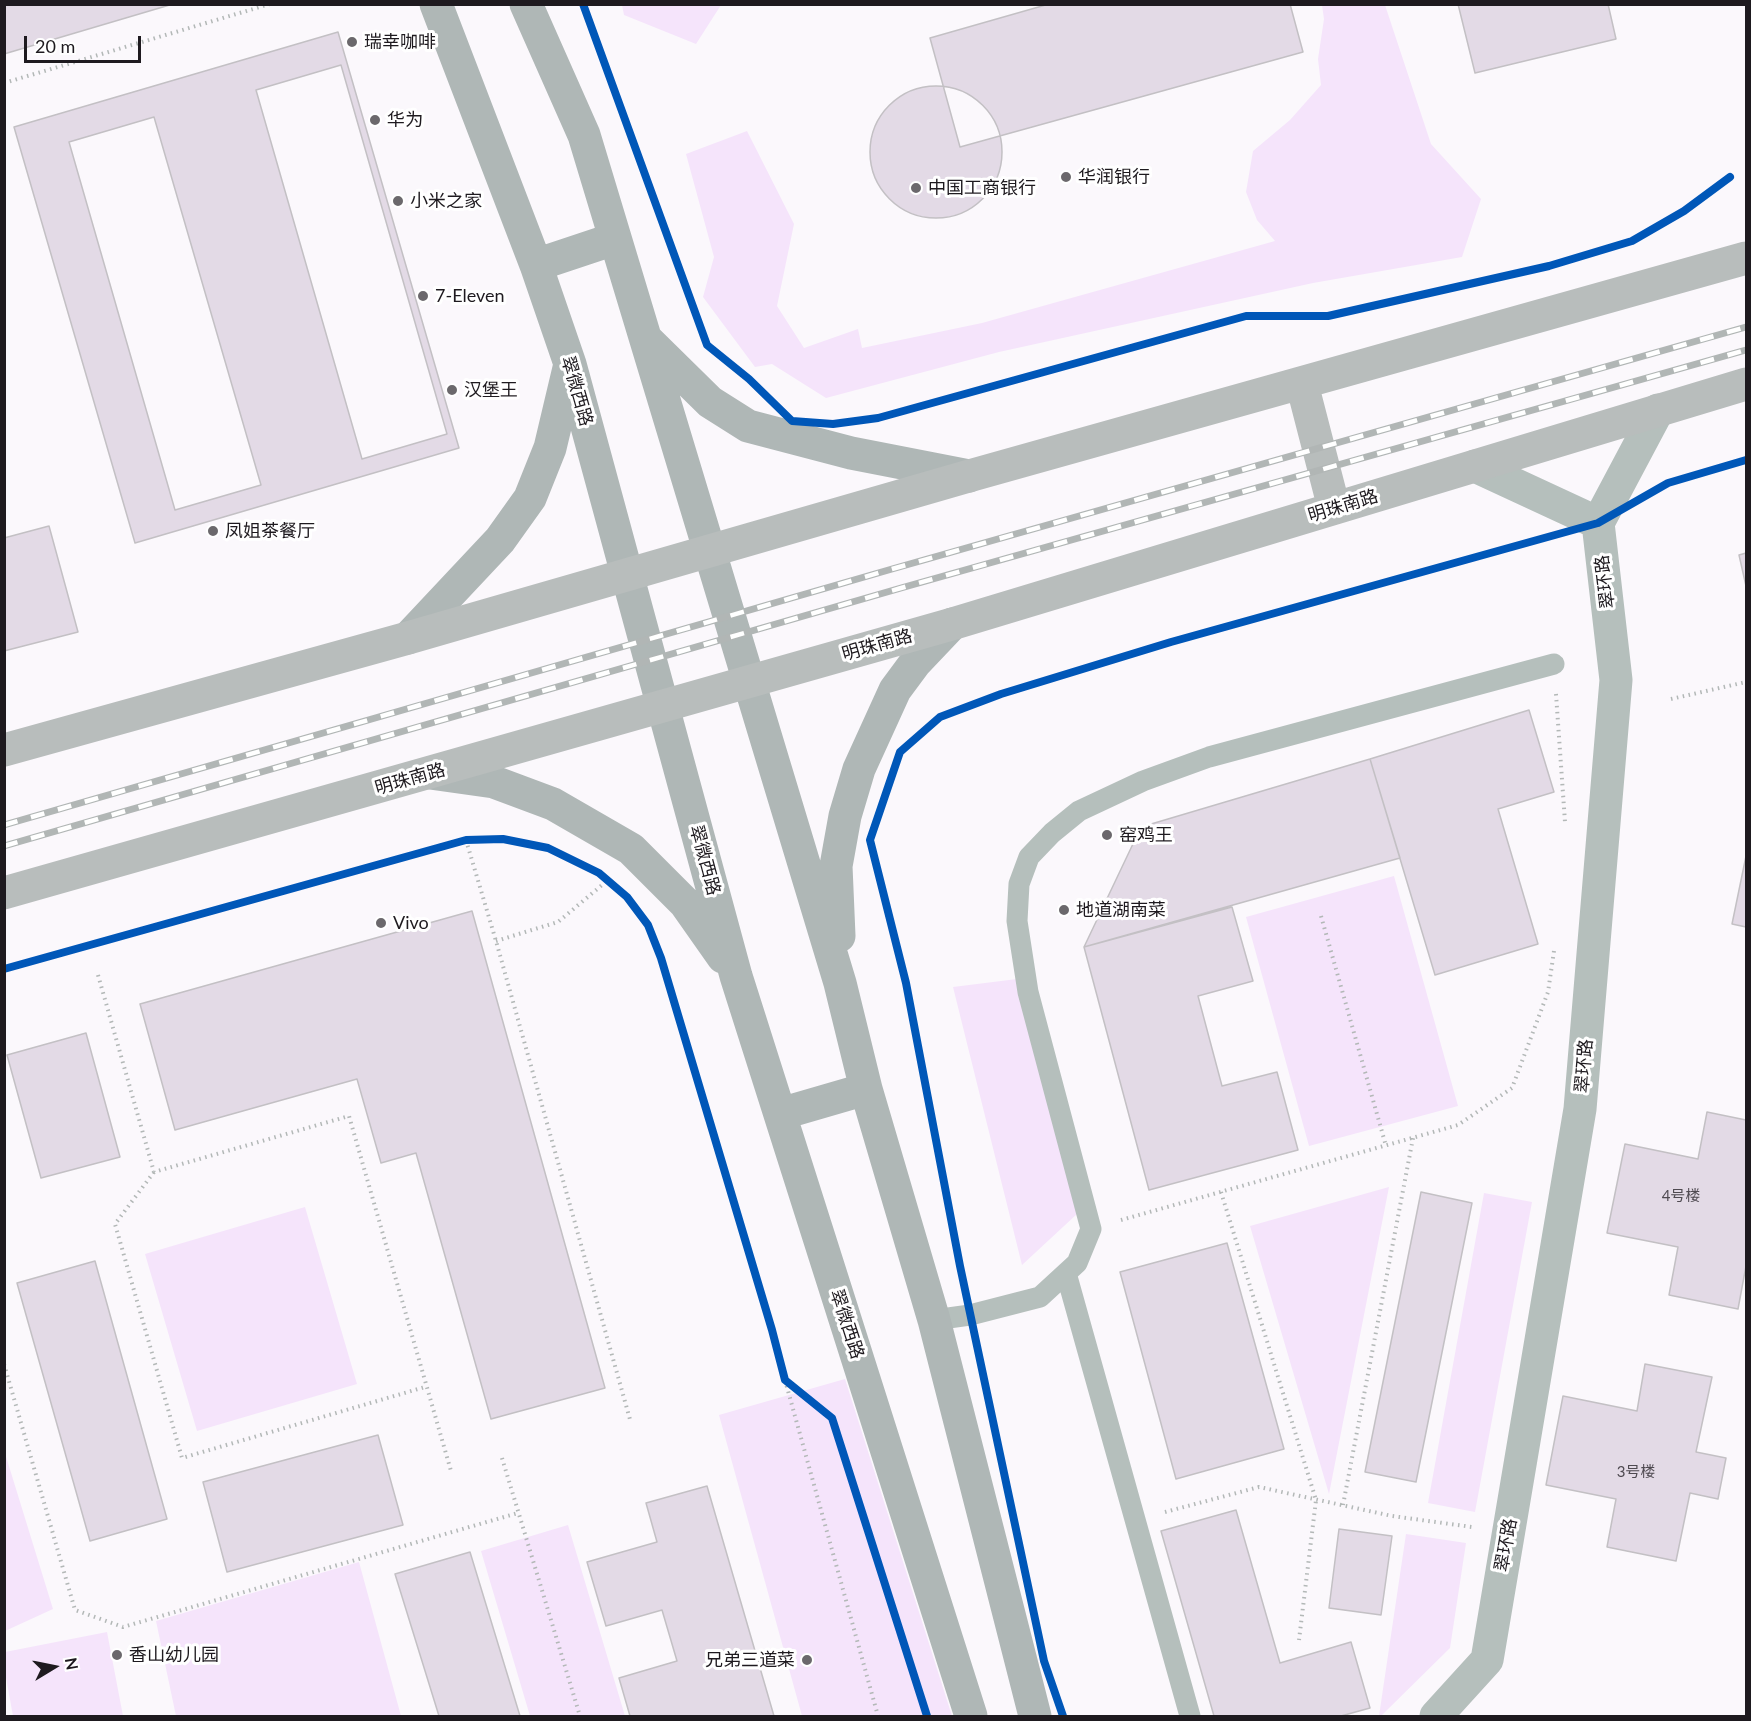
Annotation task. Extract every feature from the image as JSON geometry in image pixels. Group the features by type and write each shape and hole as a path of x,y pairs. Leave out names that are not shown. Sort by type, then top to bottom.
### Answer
{"highway":[{"path":"4,750 408,638 969,476 1746,258"},
{"path":"1302,384 1334,508"},
{"name":"明珠南路","path":"4,893 952,624 1746,384"}],"main road":[{"name":"翠微西路","path":"436,4 536,265 570,363 736,976 971,1716"},
{"path":"526,4 584,135 840,983 866,1089 934,1320 1035,1716"},
{"path":"536,265 614,239"},
{"path":"646,340 710,402 748,426 851,453 969,476"},
{"path":"408,638 500,540 530,498 550,448 570,363"},
{"path":"840,983 836,866 845,816 859,769 895,690 915,663 952,624"},
{"path":"430,773 494,782 553,804 631,849 686,903 736,976"},
{"path":"780,1114 866,1089"}],"street":[{"path":"1475,466 1598,523 1658,410"},
{"name":"翠环路","path":"1438,1714 1487,1660 1580,1108 1616,680 1598,523"}],"lane":[{"path":"934,1320 970,1315 1040,1297 1077,1263 1091,1229 1028,992 1022,960 1017,921 1019,884 1029,857 1052,833 1079,811 1143,781 1209,757 1554,664"},
{"path":"1066,1273 1190,1716"}],"path":[{"path":"4,83 270,4"},
{"path":"1554,664 1566,830"},
{"path":"1671,699 1746,682"},
{"path":"466,840 631,1423"},
{"path":"454,844 475,840"},
{"path":"496,941 558,922 611,883 599,873"},
{"path":"1321,915 1386,1146"},
{"path":"1091,1229 1458,1125 1512,1088 1548,992 1554,946"},
{"path":"98,975 154,1172"},
{"path":"426,1387 182,1458 115,1224 154,1172 349,1116 451,1471"},
{"path":"1342,1505 1413,1138"},
{"path":"1221,1192 1316,1500 1299,1640"},
{"path":"4,1364 75,1610 123,1627 518,1513"},
{"path":"782,1370 878,1716"},
{"path":"785,1380 800,1392"},
{"path":"501,1458 580,1716"},
{"path":"1135,1521 1259,1487 1392,1516 1508,1532"}],"shaded area":[{"path":"622,4 721,5 696,44 624,15"},
{"path":"1322,5 1385,5 1431,144 1481,199 1462,257 1313,283 999,352 826,398 772,364 755,367 703,297 714,257 686,154 747,131 794,224 777,306 804,348 858,329 862,348 982,323 1275,241 1257,220 1246,192 1253,151 1290,120 1321,85 1318,59 1324,19"},
{"path":"1394,876 1458,1106 1309,1146 1246,917"},
{"path":"1017,979 1077,1214 1022,1265 953,987"},
{"path":"1389,1187 1329,1494 1250,1226"},
{"path":"1484,1193 1532,1202 1475,1512 1428,1503"},
{"path":"305,1207 357,1384 197,1431 145,1254"},
{"path":"845,1379 952,1716 802,1716 719,1415"},
{"path":"4,1450 53,1609 5,1631 4,1631"},
{"path":"568,1525 625,1716 530,1716 481,1551"},
{"path":"1406,1534 1466,1543 1450,1648 1379,1716"},
{"path":"359,1562 401,1716 176,1716 156,1621"},
{"path":"107,1632 123,1716 13,1716 5,1672 5,1652"}],"building":[{"path":"4,4 173,4 4,54"},
{"path":"1049,4 1290,4 1303,52 960,147 930,38"},
{"path":"1458,4 1608,4 1616,39 1475,73"},
{"path":"338,32 459,448 135,543 14,127"},
{"path":"341,65 447,434 362,459 256,90"},
{"path":"936,86 961,91 983,105 997,127 1002,152 997,177 983,199 961,213 936,218 911,213 889,199 875,177 870,152 875,127 889,105 911,91"},
{"path":"154,117 261,485 175,510 69,142"},
{"path":"49,526 78,632 4,651 4,538"},
{"path":"1746,553 1746,586 1739,555"},
{"path":"1529,710 1554,792 1498,809 1538,944 1435,975 1370,759"},
{"path":"1370,759 1400,858 1084,947 1141,827"},
{"path":"1746,856 1746,927 1732,924"},
{"path":"1232,907 1253,981 1198,996 1222,1086 1277,1072 1298,1150 1149,1190 1084,947"},
{"path":"472,911 605,1388 491,1419 416,1153 381,1163 357,1079 175,1130 140,1004"},
{"path":"86,1033 120,1157 41,1178 7,1055"},
{"path":"1707,1112 1746,1120 1746,1266 1738,1309 1669,1295 1678,1247 1607,1233 1625,1144 1698,1159"},
{"path":"1421,1192 1472,1203 1416,1482 1365,1472"},
{"path":"1227,1243 1284,1449 1176,1479 1120,1272"},
{"path":"95,1261 167,1519 90,1541 17,1283"},
{"path":"1645,1364 1712,1377 1696,1452 1726,1458 1718,1499 1690,1493 1676,1561 1607,1547 1616,1499 1546,1485 1563,1396 1637,1411"},
{"path":"378,1435 403,1525 227,1572 203,1482"},
{"path":"707,1486 774,1716 630,1716 619,1678 677,1661 662,1610 606,1626 587,1562 657,1542 646,1503"},
{"path":"1236,1510 1280,1663 1351,1642 1370,1708 1341,1716 1214,1716 1161,1531"},
{"path":"1339,1529 1392,1536 1381,1615 1329,1608"},
{"path":"470,1552 520,1716 439,1716 395,1574"}],"railway":[{"path":"4,825 892,569 1746,327"},
{"path":"4,846 901,588 1746,350"}],"cycle path":[{"path":"583,4 707,345 749,379 792,421 833,424 878,418 1246,316 1328,316 1549,266 1632,241 1684,211 1730,177"},
{"path":"1063,1716 1044,1661 960,1266 906,983 870,840 900,752 940,717 1001,694 1171,642 1598,523 1668,483 1746,460"},
{"path":"4,969 466,840 503,839 548,848 599,873 627,897 648,925 661,958 785,1380 832,1418 927,1716"}],"place":[{"name":"瑞幸咖啡","path":"352,42"},
{"name":"华为","path":"375,120"},
{"name":"华润银行","path":"1066,177"},
{"name":"中国工商银行","path":"916,188"},
{"name":"小米之家","path":"398,201"},
{"name":"7-Eleven","path":"423,296"},
{"name":"汉堡王","path":"452,390"},
{"name":"凤姐茶餐厅","path":"213,531"},
{"name":"窑鸡王","path":"1107,835"},
{"name":"地道湖南菜","path":"1064,910"},
{"name":"Vivo","path":"381,923"},
{"name":"香山幼儿园","path":"117,1655"},
{"name":"兄弟三道菜","path":"807,1660"}]}
